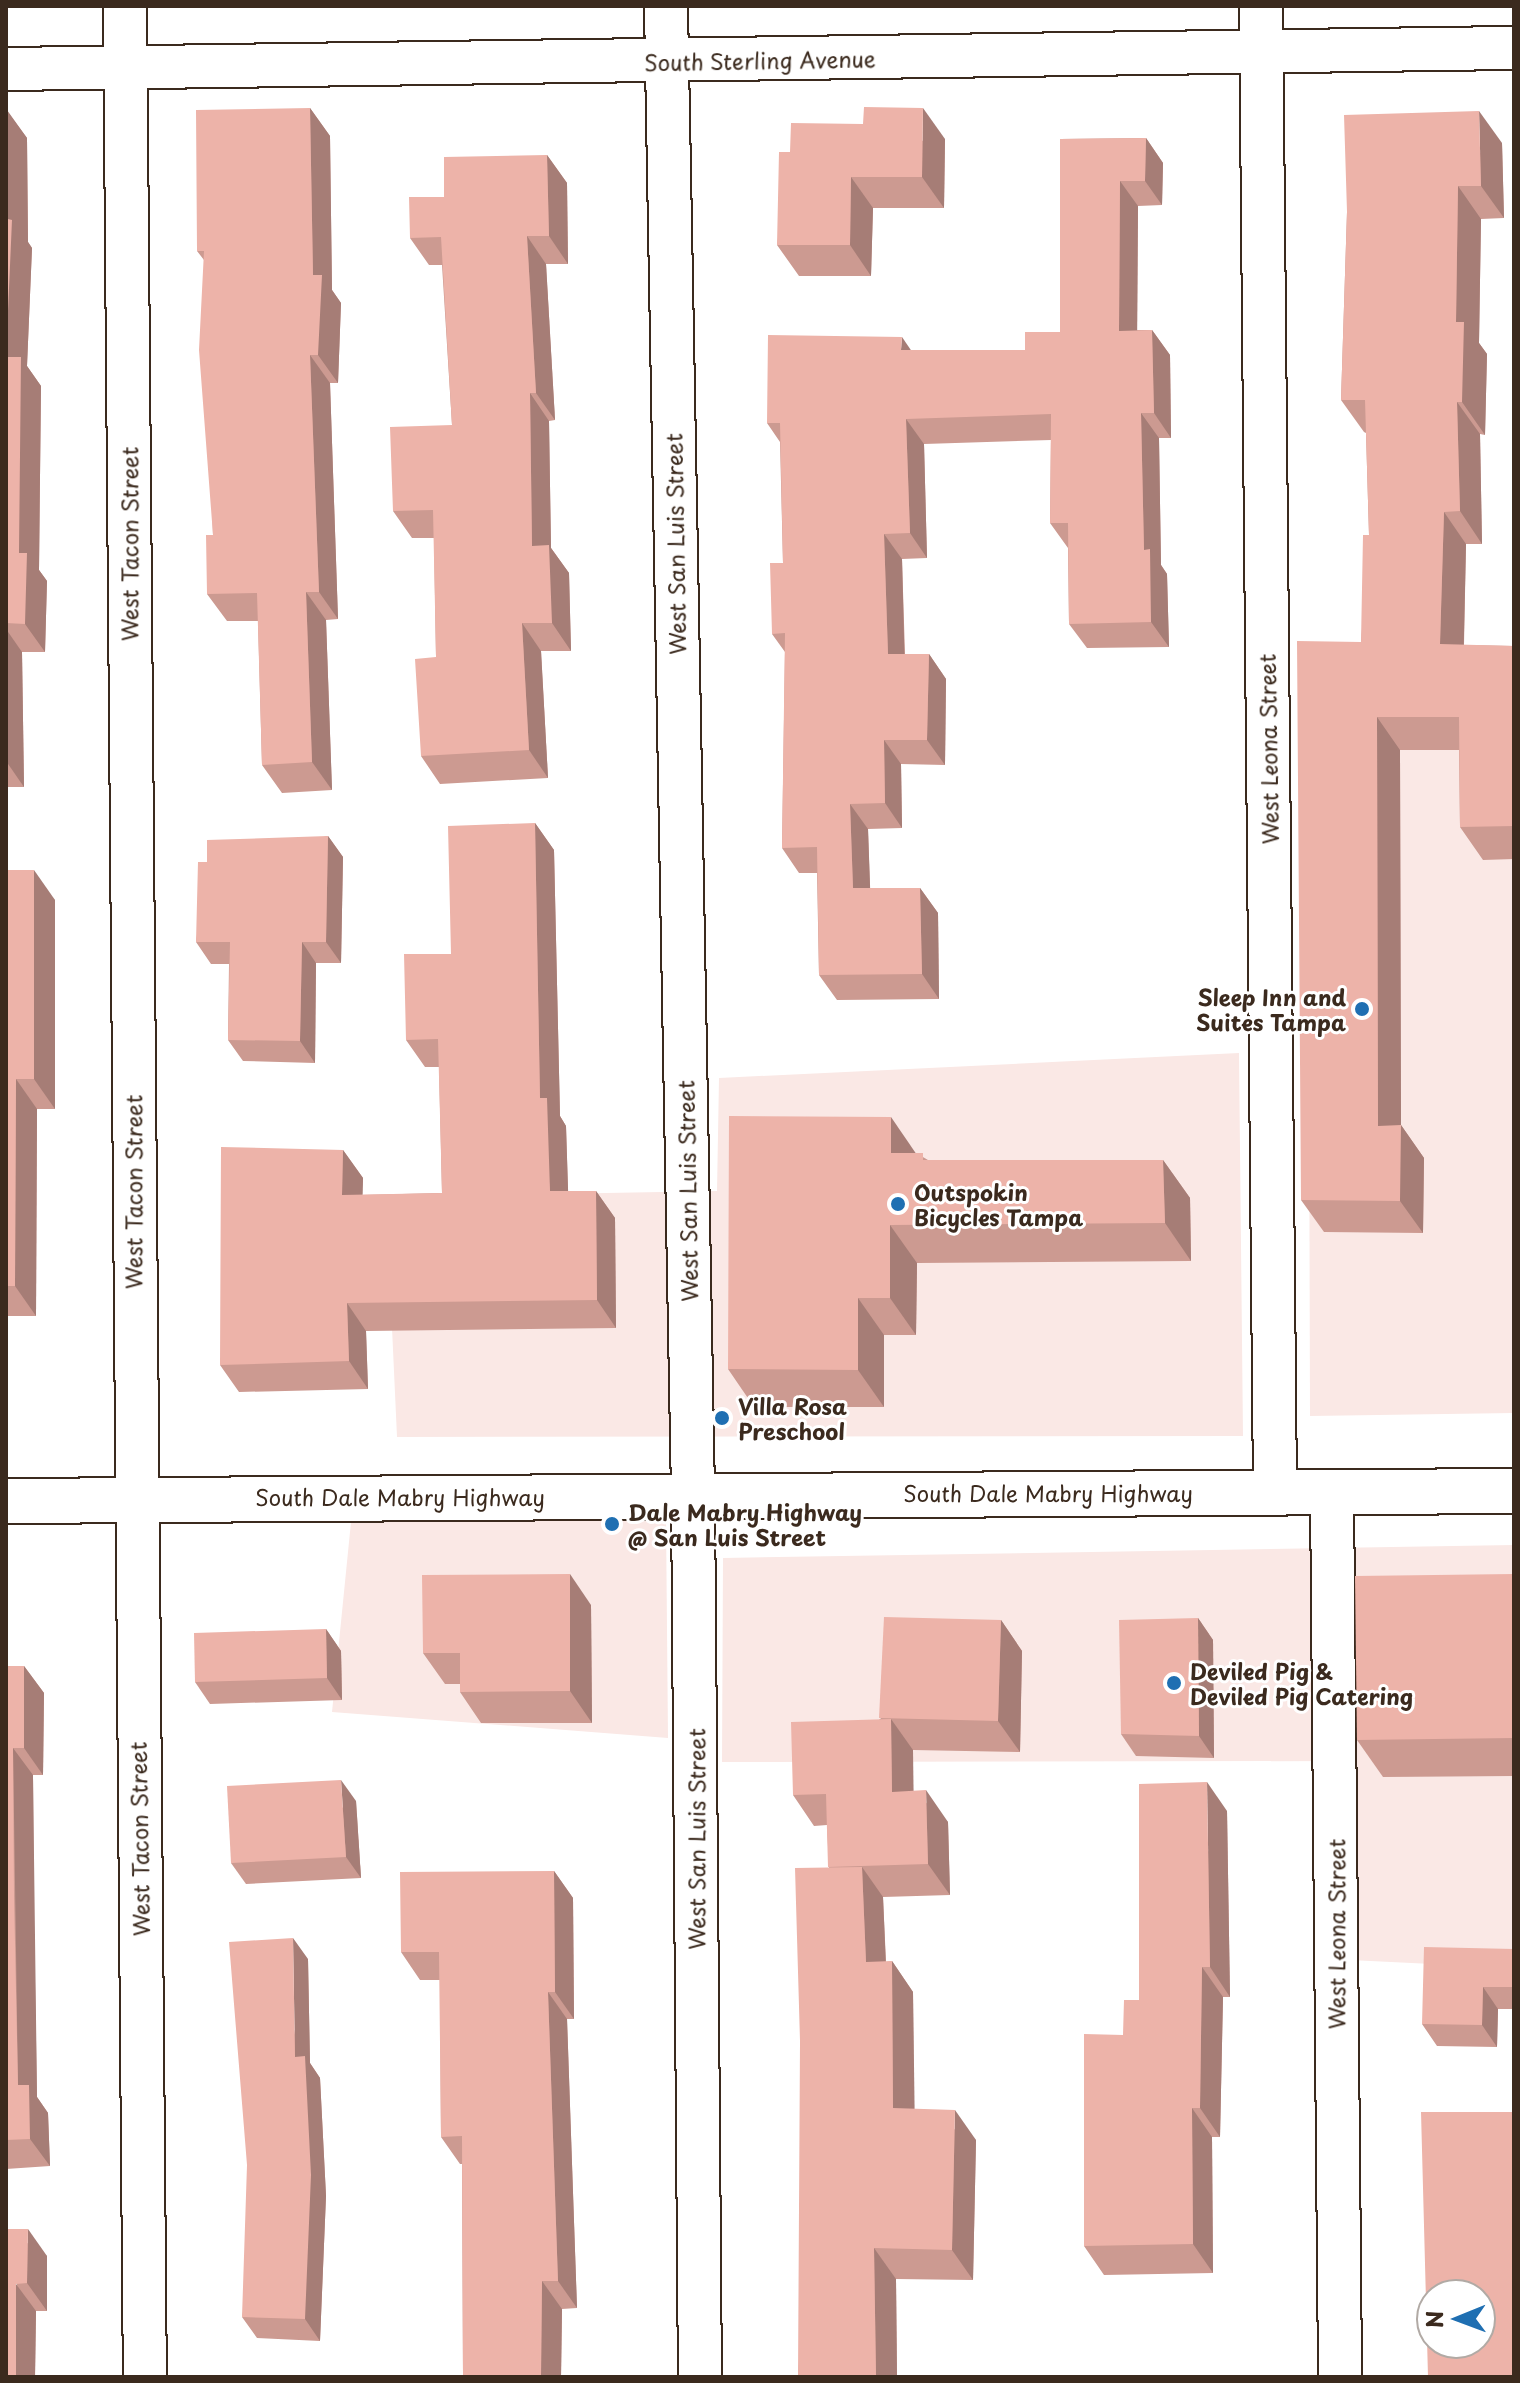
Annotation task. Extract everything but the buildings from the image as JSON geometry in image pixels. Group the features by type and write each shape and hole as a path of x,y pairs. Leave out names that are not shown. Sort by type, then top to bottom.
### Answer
{"main road":[{"name":"South Dale Mabry Highway","path":"6,1501 1514,1491"}],"street":[{"name":"West Tacon Street","path":"125,6 135,1499 145,2377"},
{"name":"West San Luis Street","path":"666,6 693,1495 700,2377"},
{"name":"West Leona Street","path":"1261,6 1275,1492"},
{"name":"South Sterling Avenue","path":"6,69 667,62 1261,49 1514,48"},
{"name":"West Leona Street","path":"1332,1492 1340,2377"}],"shaded area":[{"path":"1514,668 1514,1413 1310,1416 1308,669"},
{"path":"1239,1053 1243,1436 397,1437 386,1197 717,1191 719,1078"},
{"path":"666,1520 668,1738 332,1712 351,1522"},
{"path":"1514,1545 1514,1968 1350,1960 1350,1761 722,1762 723,1558"}],"place":[{"name":"Sleep Inn and Suites Tampa","path":"1362,1009"},
{"name":"Outspokin Bicycles Tampa","path":"898,1204"},
{"name":"Villa Rosa Preschool","path":"722,1418"},
{"name":"Dale Mabry Highway @ San Luis Street","path":"612,1524"},
{"name":"Deviled Pig & Deviled Pig Catering","path":"1174,1683"}]}
